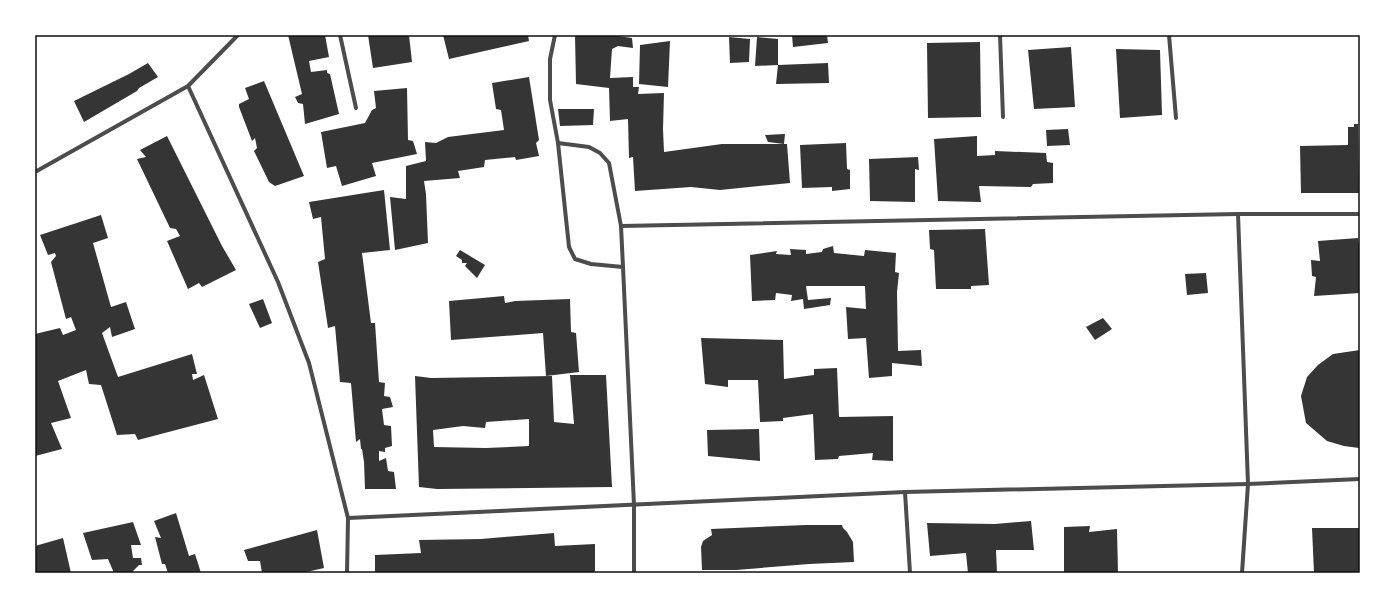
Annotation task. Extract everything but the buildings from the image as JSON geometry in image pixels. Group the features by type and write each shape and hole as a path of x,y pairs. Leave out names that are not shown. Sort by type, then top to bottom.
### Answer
{"street":[{"path":"35,172 188,86 238,35"},
{"path":"340,35 356,108"},
{"path":"555,35 550,59 550,100 558,143 569,247 575,259 591,264 623,267"},
{"path":"1000,35 1003,117"},
{"path":"1169,35 1176,118"},
{"path":"188,86 278,282 309,363 348,518 347,573"},
{"path":"558,143 589,147 600,153 609,163 621,226 634,505 634,573"},
{"path":"621,226 1238,214 1360,214"},
{"path":"1238,214 1248,484 1242,573"},
{"path":"348,518 905,492 1248,484 1360,479"},
{"path":"905,492 910,573"}]}
